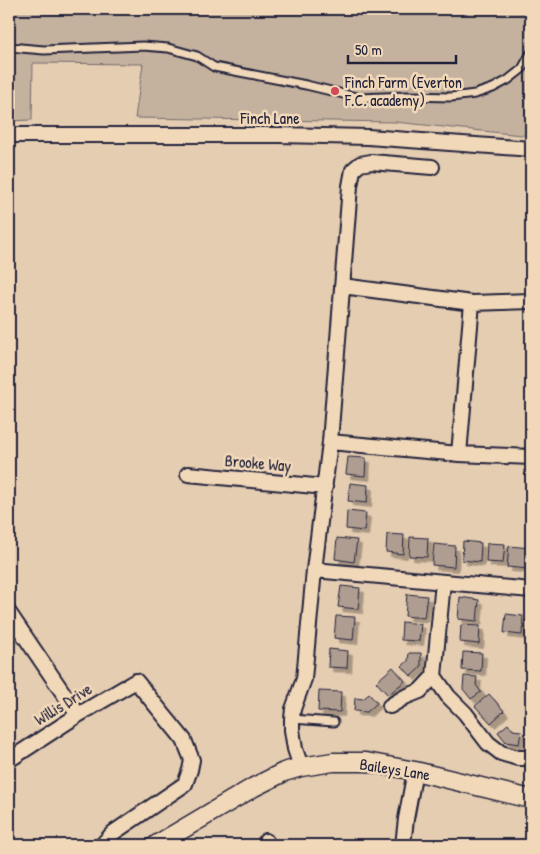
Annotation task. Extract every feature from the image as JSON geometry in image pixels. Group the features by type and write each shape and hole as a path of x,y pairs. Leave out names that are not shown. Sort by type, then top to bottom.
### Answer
{"street":[{"name":"Finch Lane","path":"9,135 368,137 531,148"},
{"path":"301,767 295,749 292,720 293,709 304,679 314,570 330,442 350,186 354,170 360,164 371,162 432,167"},
{"path":"342,286 472,303 531,301"},
{"path":"459,454 472,303"},
{"path":"330,442 459,454 531,457"},
{"name":"Brooke Way","path":"188,474 325,487"},
{"path":"314,570 531,590"},
{"path":"390,706 404,697 420,691 434,676 443,582"},
{"path":"9,613 78,715"},
{"path":"434,676 448,696 465,713 488,743 501,752 518,758 531,758"},
{"name":"Willis Drive","path":"9,760 78,715 136,681 184,740 192,760 190,770 185,784 113,833 102,845"},
{"name":"Baileys Lane","path":"156,845 254,787 284,772 333,762 366,762 415,771 531,799"},
{"path":"403,845 415,771"}],"lane":[{"path":"9,47 44,50 143,46 168,48 198,56 214,67 306,85 360,98 451,97 474,94 493,88 508,80 522,69 531,53"},
{"path":"292,720 334,722"}],"shaded area":[{"name":"Finch Farm (Everton F.C. academy)","path":"9,9 531,9 531,136 395,122 135,118 143,64 33,63 32,120 9,121"}],"building":[{"path":"348,457 366,458 365,476 346,474"},
{"path":"350,483 368,485 367,503 348,501"},
{"path":"347,511 366,513 364,531 346,529"},
{"path":"387,534 404,535 403,554 386,552"},
{"path":"410,537 428,538 427,557 409,556"},
{"path":"337,538 357,540 354,562 335,559"},
{"path":"463,541 481,543 480,562 462,560"},
{"path":"487,543 505,544 503,563 486,562"},
{"path":"434,544 455,546 454,567 432,565"},
{"path":"509,546 530,548 528,569 507,567"},
{"path":"341,586 360,588 358,609 338,607"},
{"path":"407,594 427,596 424,618 405,616"},
{"path":"460,597 479,600 477,621 458,619"},
{"path":"506,614 523,616 522,635 504,633"},
{"path":"336,616 355,617 353,640 334,638"},
{"path":"402,622 421,624 419,641 401,640"},
{"path":"461,625 480,626 479,644 460,642"},
{"path":"329,649 348,651 347,668 328,667"},
{"path":"463,652 482,653 481,671 462,670"},
{"path":"409,653 421,653 421,667 411,676 402,666 408,661"},
{"path":"393,667 405,681 388,695 376,682"},
{"path":"464,676 477,677 476,685 481,692 471,699 463,689"},
{"path":"319,691 341,692 340,712 318,711"},
{"path":"369,694 377,703 367,712 354,711 355,698 363,699"},
{"path":"489,694 504,711 491,723 475,706"},
{"path":"508,724 513,730 521,731 519,744 506,742 498,732"}],"place":[{"name":"Finch Farm (Everton F.C. academy)","path":"335,91"}]}
